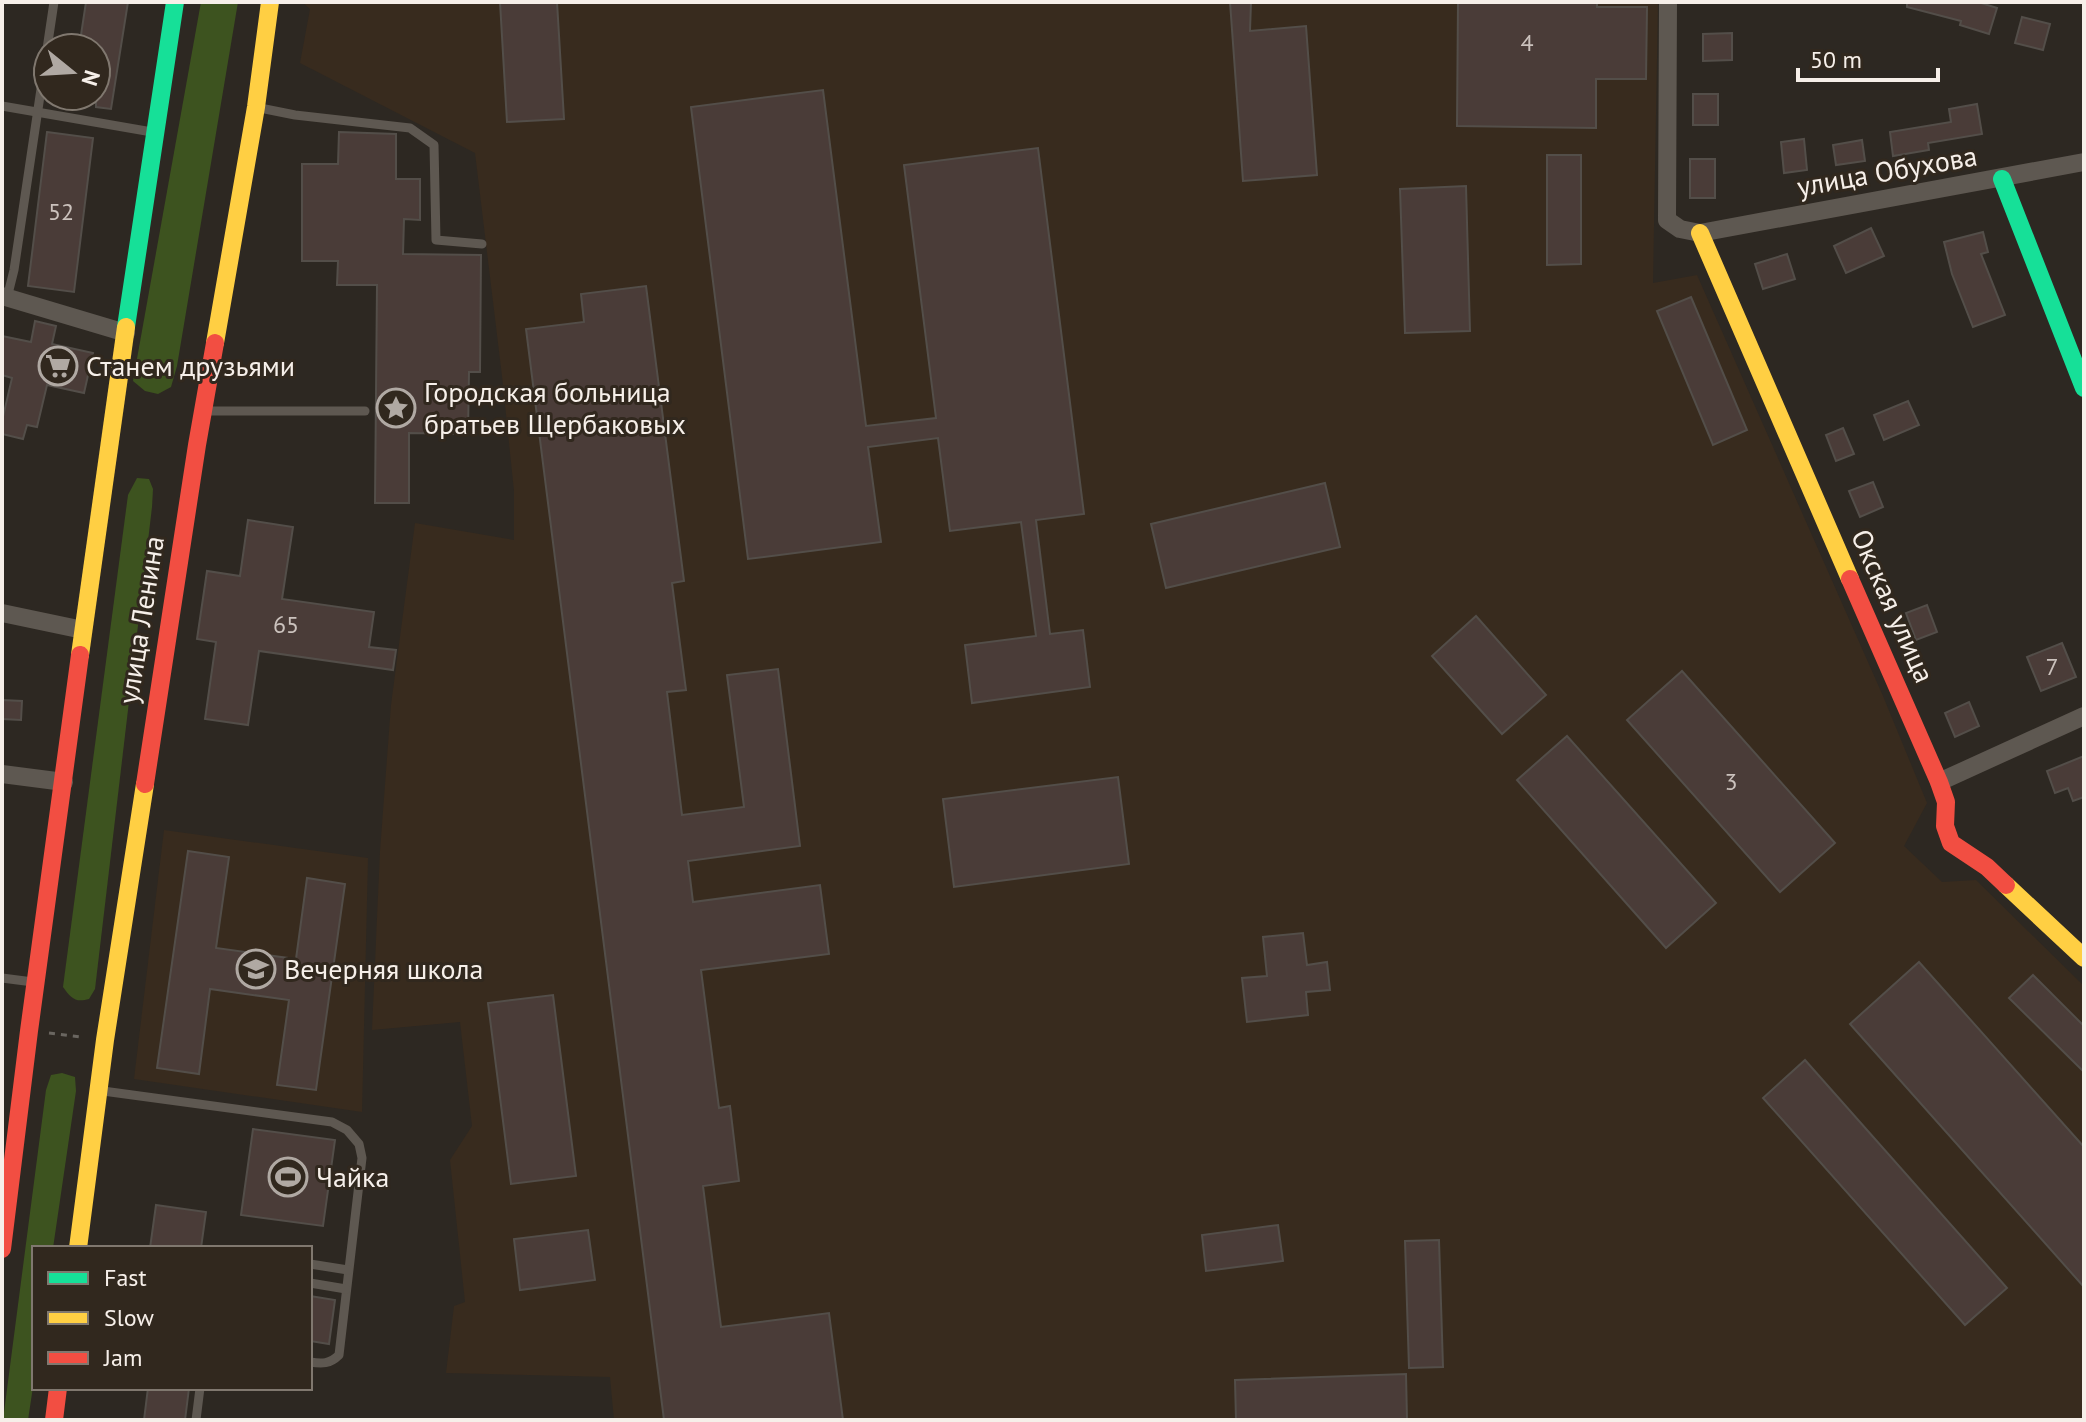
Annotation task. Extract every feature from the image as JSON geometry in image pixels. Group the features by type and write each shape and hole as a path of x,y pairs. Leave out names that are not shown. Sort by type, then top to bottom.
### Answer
{"main road":[{"name":"улица Ленина","path":"2,1249 111,428 175,2"},
{"name":"улица Ленина","path":"78,1246 105,1040 203,411 256,107 270,2"},
{"path":"2002,179 2084,388"},
{"name":"Окская улица","path":"1700,233 1939,782 1946,802 1945,826 1951,843 1987,867 2084,958"},
{"path":"54,1420 58,1390"}],"street":[{"path":"1668,2 1667,220 1680,229 1700,233"},
{"name":"улица Обухова","path":"1700,233 2084,162"},
{"path":"4,297 126,333"},
{"path":"2,613 83,630"},
{"path":"1939,782 2084,716"},
{"path":"2,774 64,782"}],"lane":[{"path":"50,32 54,2"},
{"path":"2,106 32,111"},
{"path":"256,107 295,115 410,128 434,145 436,240 482,244"},
{"path":"4,297 14,270 38,112 156,133"},
{"path":"203,411 365,411"},
{"path":"2,978 36,983"},
{"path":"99,1091 332,1122 347,1130 359,1144 362,1158 339,1355 332,1362 312,1362"},
{"path":"312,1264 348,1270"},
{"path":"312,1283 346,1289"},
{"path":"196,1420 200,1390"}],"path":[{"path":"29,1031 105,1040"}],"shaded area":[{"path":"302,2 1658,2 1653,283 1697,275 1927,803 1904,846 1942,882 1976,880 2084,986 2084,1420 614,1420 610,1377 446,1373 454,1306 465,1302 450,1160 472,1126 460,1022 372,1030 380,851 391,705 415,523 514,540 514,491 502,376 475,153 300,63 310,9"},
{"name":"Вечерняя школа","path":"164,830 368,858 362,1112 134,1079"}],"green space":[{"path":"201,2 238,2 177,366 171,387 158,394 145,391 133,381"},
{"path":"137,478 149,479 153,489 152,507 95,989 89,999 77,1000 63,987 128,495"},
{"path":"62,1073 75,1077 76,1091 53,1246 32,1246 32,1390 28,1420 3,1420 46,1090 51,1075"}],"building":[{"path":"86,2 128,2 112,103 112,32 81,32"},
{"path":"500,2 557,2 564,119 507,122"},
{"path":"1230,2 1251,2 1250,31 1306,26 1317,175 1243,181"},
{"path":"1458,2 1597,2 1597,7 1647,7 1646,79 1596,79 1596,128 1457,126"},
{"path":"1907,2 1978,2 1997,8 1989,34 1960,25 1961,21 1907,7"},
{"path":"2022,17 2050,24 2043,50 2015,43"},
{"path":"1732,33 1732,60 1703,61 1703,34"},
{"path":"823,90 866,426 936,418 904,165 1038,148 1084,514 1036,520 1050,634 1083,630 1090,687 972,703 965,645 1036,636 1021,522 950,531 938,438 868,447 881,542 748,559 691,107"},
{"path":"1693,94 1718,94 1718,125 1693,125"},
{"path":"1977,104 1982,134 1928,143 1929,150 1893,156 1890,132 1951,122 1949,109"},
{"path":"47,132 93,138 74,292 28,286"},
{"path":"339,132 396,134 396,179 420,179 420,220 404,219 403,254 481,255 480,372 469,372 468,434 409,433 409,503 375,503 377,285 337,285 338,261 302,261 302,164 338,164"},
{"path":"1804,139 1807,170 1784,173 1781,142"},
{"path":"1862,140 1865,161 1836,165 1833,145"},
{"path":"1547,155 1581,155 1581,264 1547,265"},
{"path":"1690,159 1715,159 1715,198 1690,198"},
{"path":"1466,186 1470,331 1405,333 1400,189"},
{"path":"1871,228 1884,256 1846,273 1834,246"},
{"path":"1983,232 1988,252 1981,254 2005,315 1973,327 1952,274 1944,242"},
{"path":"1787,254 1795,279 1763,289 1755,264"},
{"path":"646,286 684,581 672,583 686,690 667,692 682,815 744,807 727,675 778,669 800,846 688,861 693,902 820,885 829,954 701,970 719,1108 730,1106 739,1181 703,1186 721,1327 829,1313 843,1420 664,1420 526,329 584,322 581,294"},
{"path":"1691,297 1747,430 1713,445 1657,311"},
{"path":"35,321 56,326 52,344 93,353 84,393 47,385 37,427 27,425 23,439 2,434 12,378 2,375 2,336 31,342"},
{"path":"1908,401 1919,425 1884,440 1874,415"},
{"path":"1843,428 1854,454 1836,461 1826,435"},
{"path":"1873,482 1883,507 1860,517 1849,491"},
{"path":"1325,483 1340,547 1166,588 1151,524"},
{"path":"248,520 293,527 282,599 374,612 369,647 396,650 393,670 259,651 248,725 205,719 216,642 197,639 207,571 240,576"},
{"path":"1927,605 1937,632 1916,640 1906,613"},
{"path":"1476,616 1546,695 1502,734 1432,656"},
{"path":"2062,643 2076,677 2041,691 2027,657"},
{"path":"1682,671 1835,843 1780,892 1627,720"},
{"path":"2,700 22,701 21,720 2,719"},
{"path":"1969,702 1979,726 1955,737 1945,713"},
{"path":"1567,736 1716,903 1666,948 1517,780"},
{"path":"2084,756 2084,797 2073,801 2068,788 2055,793 2047,771"},
{"path":"1118,777 1129,864 954,887 943,799"},
{"path":"188,851 229,857 216,948 296,959 307,878 345,884 316,1090 277,1085 289,1000 210,989 199,1074 157,1068"},
{"path":"1303,933 1307,965 1327,962 1330,990 1306,992 1308,1015 1247,1022 1242,978 1267,976 1263,937"},
{"path":"1919,962 2084,1147 2084,1287 1850,1024"},
{"path":"2033,975 2084,1026 2084,1072 2009,998"},
{"path":"553,995 576,1176 511,1184 488,1003"},
{"path":"1805,1060 2007,1288 1965,1325 1763,1098"},
{"name":"Чайка","path":"253,1129 335,1140 323,1226 241,1215"},
{"path":"156,1205 206,1212 201,1246 150,1246"},
{"path":"1278,1225 1283,1261 1206,1271 1202,1235"},
{"path":"588,1230 595,1280 520,1290 514,1239"},
{"path":"1439,1240 1443,1367 1409,1368 1405,1241"},
{"path":"312,1296 335,1300 329,1344 312,1341"},
{"path":"1406,1374 1407,1420 1236,1420 1235,1380"},
{"path":"148,1390 189,1390 185,1420 144,1420"}],"traffic: fast":[{"path":"126,327 175,2"},
{"path":"2002,179 2084,388"}],"traffic: slow":[{"path":"215,343 256,107 270,2"},
{"path":"1700,233 1850,579"},
{"path":"80,655 126,327"},
{"path":"78,1246 105,1040 145,784"},
{"path":"2006,885 2084,958"}],"traffic: jam":[{"path":"145,784 215,343"},
{"path":"1850,579 1939,782 1946,802 1945,826 1951,843 1987,867 2006,885"},
{"path":"2,1249 80,655"},
{"path":"54,1420 58,1390"}],"place":[{"name":"Станем друзьями","path":"58,366"},
{"name":"Городская больница братьев Щербаковых","path":"396,408"},
{"name":"Вечерняя школа","path":"256,969"},
{"name":"Чайка","path":"288,1177"}]}
